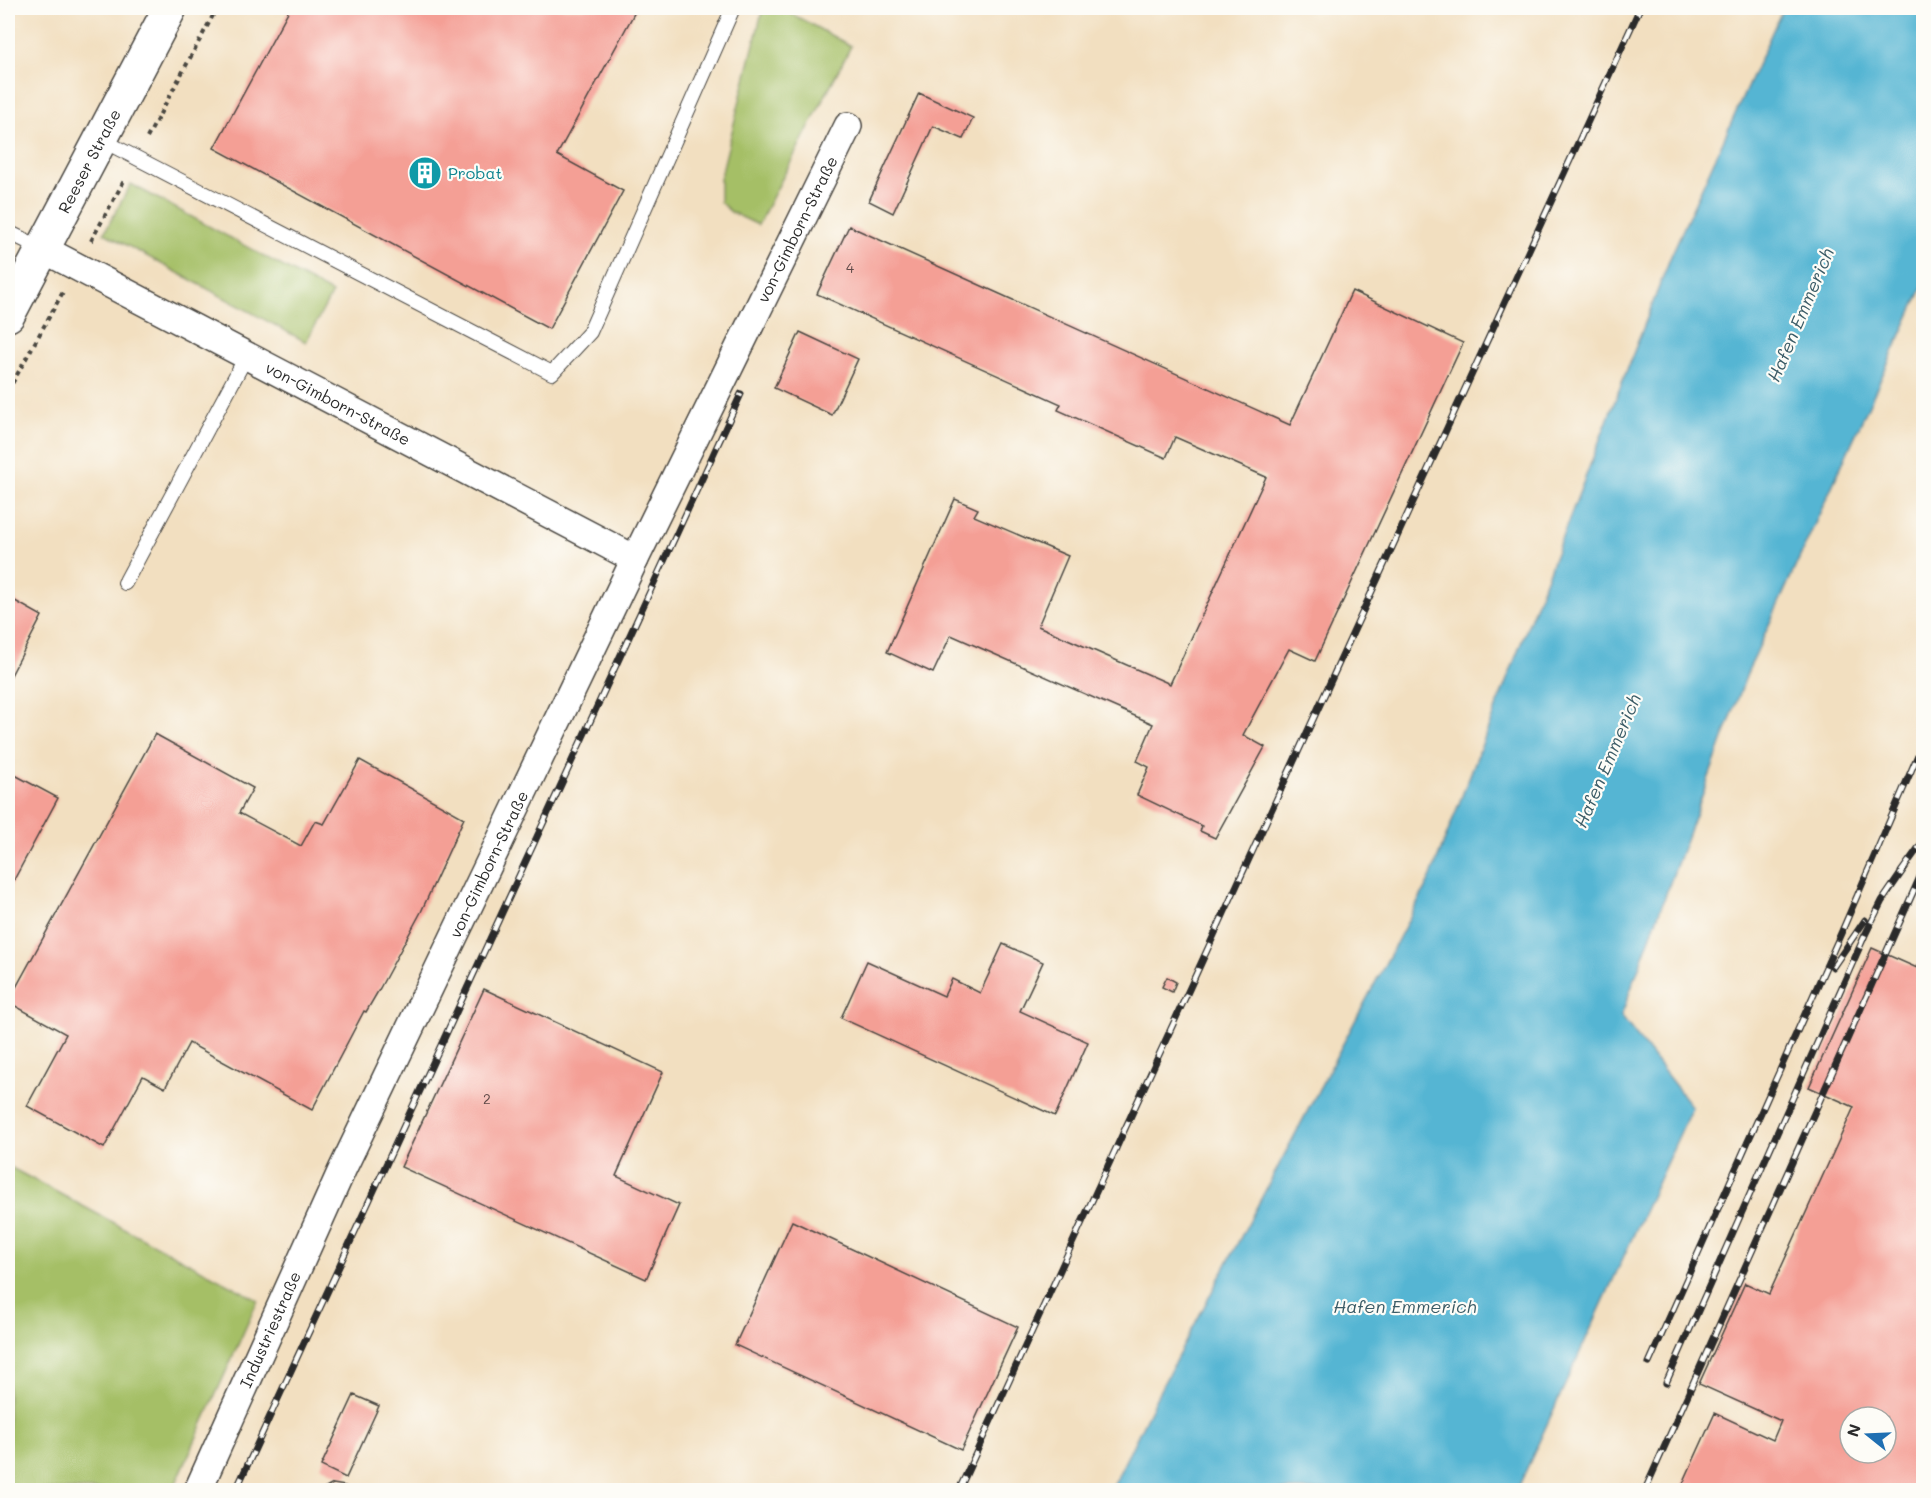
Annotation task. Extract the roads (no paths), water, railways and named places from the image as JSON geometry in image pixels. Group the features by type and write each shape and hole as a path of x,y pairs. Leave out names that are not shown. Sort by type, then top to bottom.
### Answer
{"main road":[{"name":"Reeser Straße","path":"8,315 170,8"}],"street":[{"name":"von-Gimborn-Straße","path":"342,1170 635,559 848,126"},
{"name":"von-Gimborn-Straße","path":"43,249 635,559"},
{"name":"Industriestraße","path":"198,1491 342,1170"}],"lane":[{"path":"100,139 552,373 590,332 733,8"},
{"path":"8,232 43,249"},
{"path":"125,583 247,355"}],"water":[{"name":"Hafen Emmerich","path":"1783,8 1923,8 1923,286 1748,671 1621,1016 1692,1107 1517,1490 1111,1490 1160,1390 1429,881 1671,256"}],"railway":[{"path":"959,1490 1640,8"},
{"path":"236,1490 741,394"},
{"path":"1649,1363 1842,931 1924,741"},
{"path":"1901,872 1924,840"},
{"path":"1666,1383 1865,935 1882,901 1906,866"},
{"path":"1645,1490 1924,868"},
{"path":"1833,967 1865,920"}],"place":[{"name":"Probat","path":"425,173"}]}
